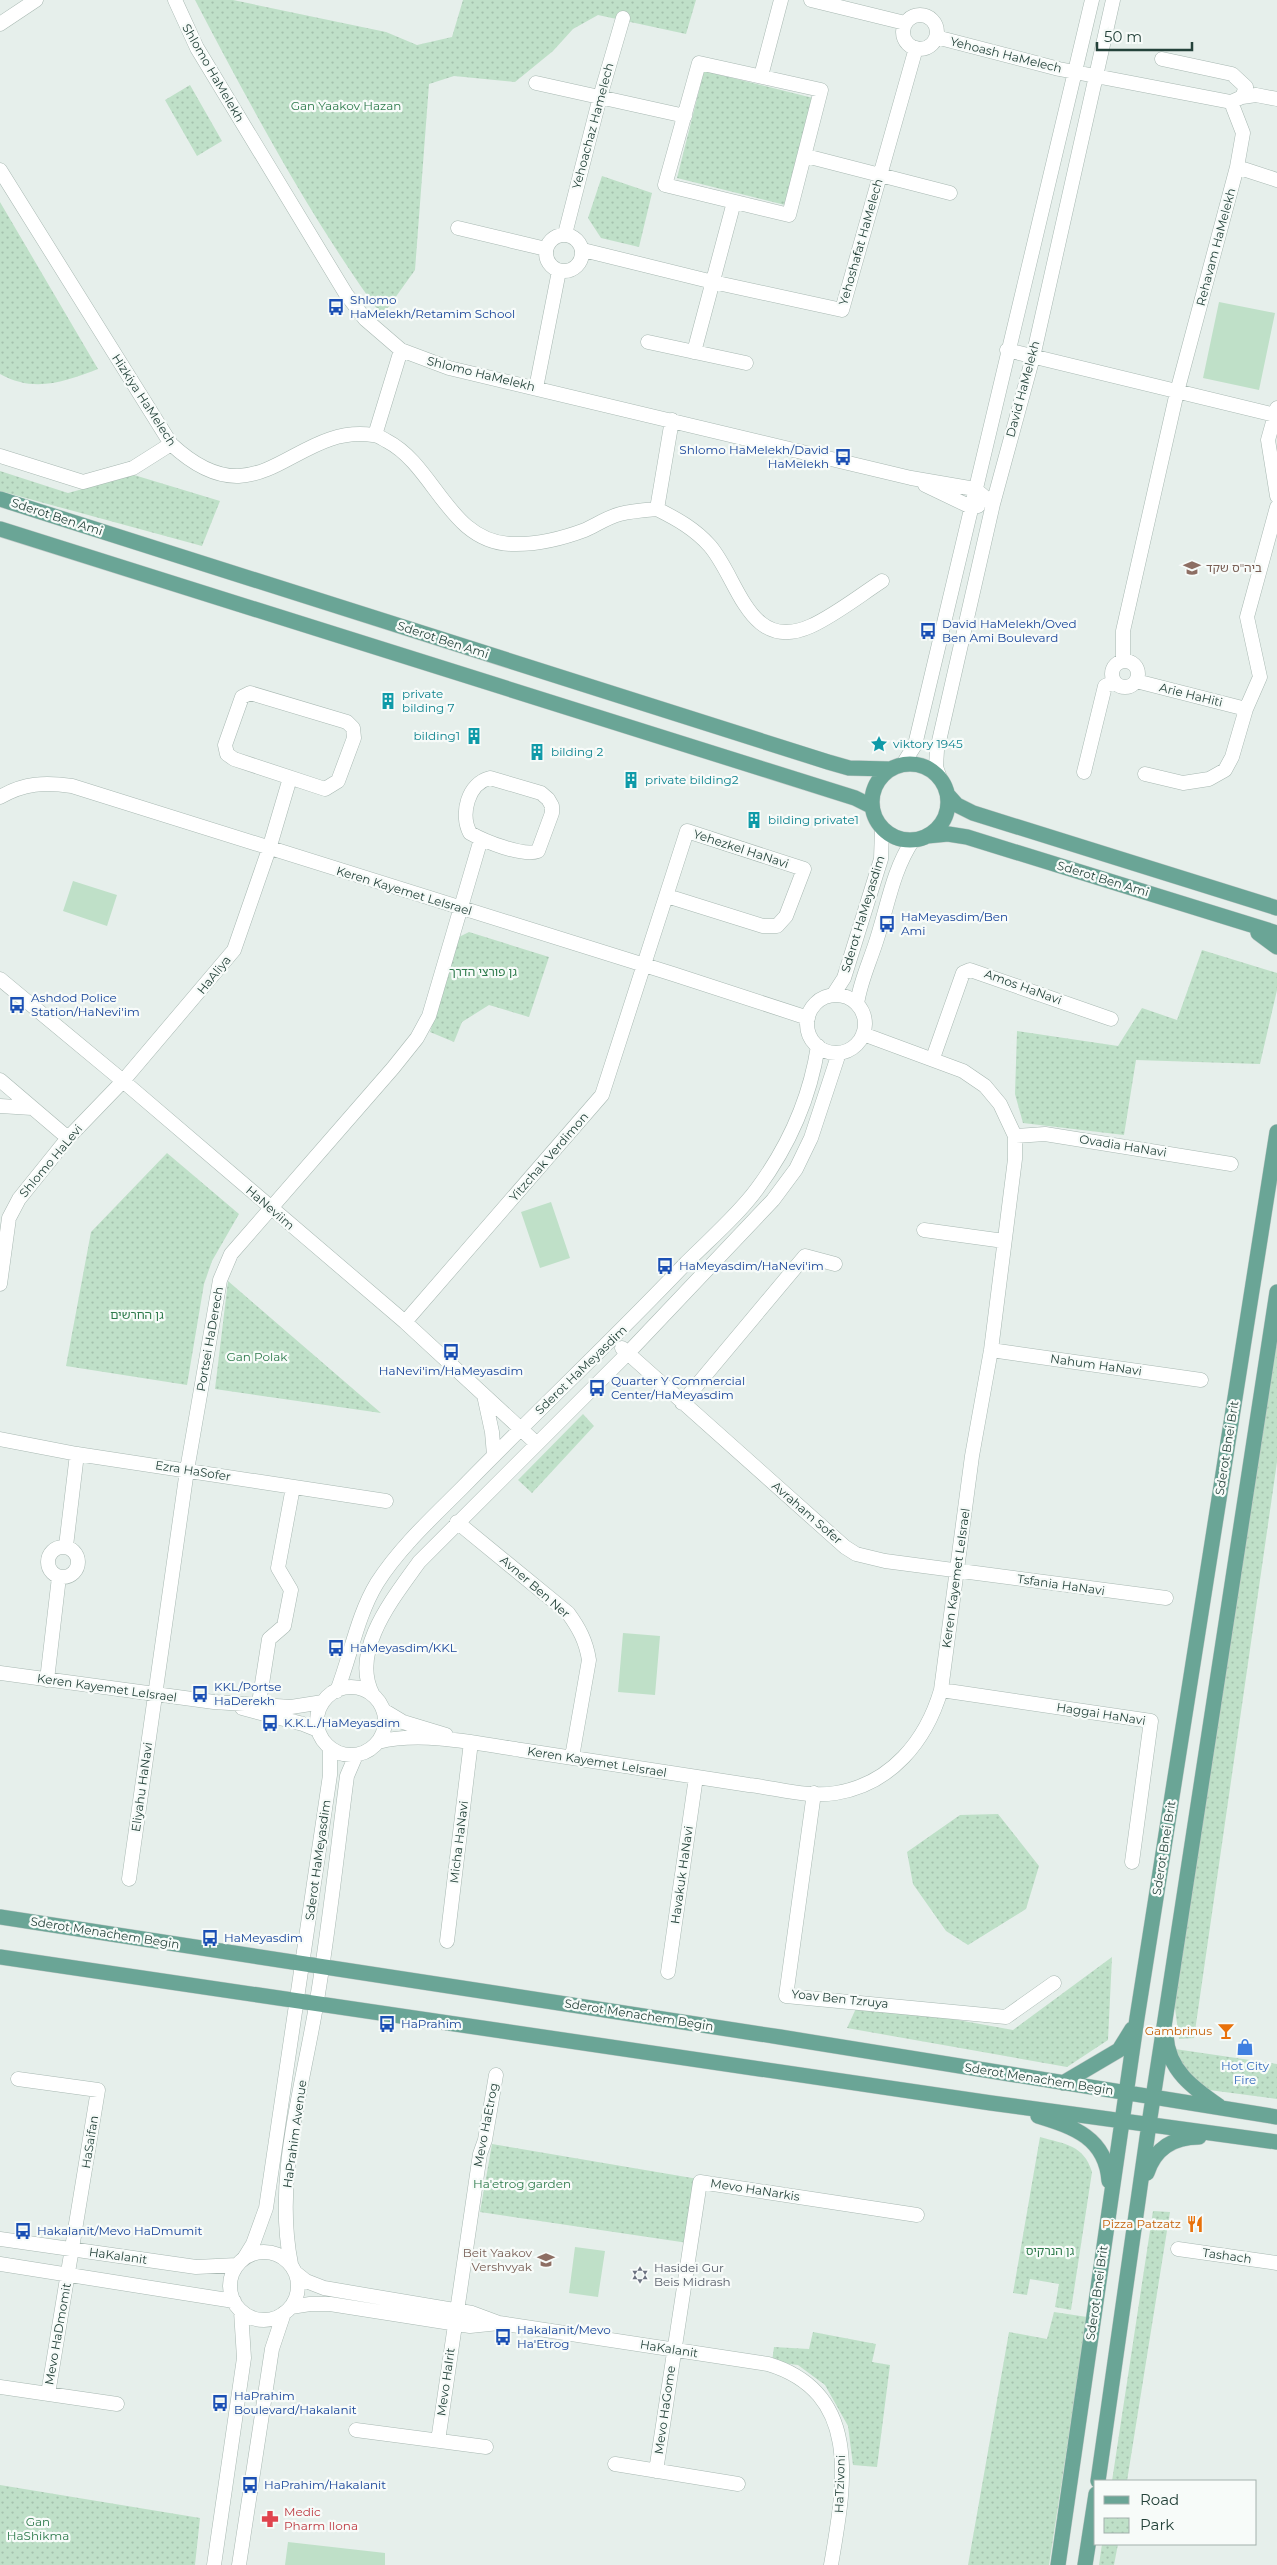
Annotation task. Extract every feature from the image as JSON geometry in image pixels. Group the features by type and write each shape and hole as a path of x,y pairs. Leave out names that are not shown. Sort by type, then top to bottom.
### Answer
{"main road":[{"name":"Sderot Ben Ami","path":"0,499 828,762 849,768 889,769"},
{"path":"0,529 856,798 871,806"},
{"path":"904,764 924,766 940,778 948,795 948,805 942,823 920,838 896,838 882,829 871,806 871,797 877,781 889,769 904,764"},
{"name":"Sderot Ben Ami","path":"948,795 957,805 973,813 1277,908"},
{"name":"Sderot Ben Ami","path":"920,838 948,834 967,837 1277,934"},
{"path":"1256,901 1277,899"},
{"path":"1238,921 1268,938 1277,947"},
{"name":"Sderot Bnei Brit","path":"1058,2565 1126,2093 1277,1132"},
{"name":"Sderot Bnei Brit","path":"1098,2480 1149,2124 1277,1292"},
{"name":"Sderot Menachem Begin","path":"0,1917 303,1962 1277,2117"},
{"path":"0,1957 991,2103 1277,2142"},
{"path":"1063,2083 1119,2050 1138,2018"},
{"path":"1165,2020 1167,2047 1178,2071 1195,2089 1222,2108"},
{"path":"991,2103 1053,2121 1090,2138 1105,2160 1111,2198"},
{"path":"1138,2201 1150,2163 1168,2143 1192,2137 1239,2136"},
{"path":"1085,2565 1094,2507"}],"street":[{"path":"0,24 36,0"},
{"name":"Shlomo HaMelekh","path":"175,0 197,48 346,294 365,319 401,350 449,368 911,478 974,489 993,504"},
{"path":"761,76 781,0"},
{"name":"Yehoash HaMelech","path":"811,0 905,23 912,16 925,16 934,22 936,37 927,47 916,48"},
{"name":"David HaMelekh","path":"904,764 915,745 1007,350 1076,73 1092,0"},
{"name":"David HaMelekh","path":"940,778 936,767 937,750 993,504 1032,357 1113,0"},
{"name":"Yehoachaz Hamelech","path":"565,234 600,97 624,18"},
{"path":"905,23 904,38 916,48"},
{"name":"Yehoash HaMelech","path":"936,37 1076,73"},
{"name":"Yehoshafat HaMelech","path":"565,234 576,239 583,250 713,282 842,310 916,48"},
{"name":"Rehavam HaMelekh","path":"1122,661 1123,631 1177,392 1237,167 1243,133 1237,100 1246,87 1232,74 1162,59"},
{"path":"699,62 821,90 790,216 665,185 685,116 699,62"},
{"path":"1076,73 1237,100 1256,95 1277,99"},
{"path":"536,83 685,116"},
{"path":"806,156 950,193"},
{"path":"1237,167 1277,180"},
{"name":"Hizkiya HaMelech","path":"0,170 171,444 197,465 212,471 240,476 252,475 277,466 312,447 337,438 375,434"},
{"path":"694,352 734,202"},
{"path":"458,228 546,249"},
{"path":"565,234 553,238 546,249 547,261 559,271 571,270 577,267 583,256 583,250"},
{"path":"536,388 559,271"},
{"path":"648,342 746,363"},
{"path":"401,350 375,434 394,445 410,458 463,524 483,538 496,542 544,543 584,530 619,514 657,509 686,524 710,546 728,573 751,616 764,627 783,632 810,627 882,582"},
{"path":"1007,350 1177,392 1276,411 1268,440 1277,496"},
{"path":"657,509 672,420"},
{"path":"0,456 83,482 133,468 171,444"},
{"name":"Shlomo HaMelekh","path":"911,478 971,507"},
{"path":"971,507 993,504"},
{"path":"1145,774 1183,783 1208,779 1225,770 1232,757 1246,709 1260,677 1248,617 1277,508"},
{"path":"1122,661 1131,662 1136,667 1138,674 1136,681 1125,687 1114,682 1111,675 1112,668 1122,661"},
{"name":"Arie HaHiti","path":"1136,681 1246,709"},
{"path":"1084,772 1105,686 1114,682"},
{"path":"250,693 259,694 347,722 353,728 354,738 338,781 333,786 325,789 290,778 234,759 228,754 225,745 242,697 250,693"},
{"name":"HaAliya","path":"123,1081 234,950 269,849 290,778"},
{"path":"497,778 541,793 552,806 552,813 538,851 525,852 481,839 470,833 464,814 474,786 481,780 497,778"},
{"name":"Keren Kayemet LeIsrael","path":"0,797 33,784 47,782 72,786 808,1018"},
{"name":"Sderot HaMeyasdim","path":"833,995 844,978 878,868 883,844 882,829"},
{"name":"Yehezkel HaNavi","path":"645,966 687,831 804,869 786,916 778,926 763,926 667,896"},
{"name":"Sderot HaMeyasdim","path":"858,1004 860,985 875,946 902,859 920,838"},
{"name":"Portsei HaDerech","path":"155,1695 187,1470 220,1280 230,1254 417,1038 429,1016 459,908 481,839"},
{"name":"Yitzchak Verdimon","path":"405,1322 602,1095 645,966"},
{"name":"Amos HaNavi","path":"932,1058 963,973 970,970 1111,1019"},
{"name":"HaNeviim","path":"0,979 123,1081 405,1322 536,1443"},
{"path":"833,995 848,998 858,1004 864,1018 863,1034 853,1047 839,1053 828,1052 818,1046 809,1034 808,1018 817,1003 833,995"},
{"name":"Keren Kayemet LeIsrael","path":"378,1742 403,1738 471,1742 696,1778 814,1794 835,1793 857,1787 893,1767 924,1734 935,1712 941,1690 972,1456 991,1350 1015,1158 1015,1136 1000,1104 985,1086 963,1071 863,1034"},
{"name":"Sderot HaMeyasdim","path":"337,1691 362,1613 378,1582 402,1551 520,1428 613,1340 756,1190 777,1159 796,1122 813,1075 818,1046"},
{"name":"Sderot HaMeyasdim","path":"373,1695 366,1676 373,1634 393,1598 419,1562 628,1353 773,1200 796,1169 811,1138 839,1053"},
{"path":"0,1080 68,1138"},
{"name":"Shlomo HaLevi","path":"0,1284 5,1217 68,1138 123,1081"},
{"path":"0,1106 32,1108"},
{"name":"Ovadia HaNavi","path":"1015,1136 1045,1134 1231,1164"},
{"path":"924,1230 1004,1241"},
{"path":"682,1403 805,1256 835,1264"},
{"name":"Avraham Sofer","path":"613,1340 795,1504 856,1554 885,1561 956,1570"},
{"name":"Nahum HaNavi","path":"991,1350 1201,1380"},
{"path":"484,1394 492,1432 494,1455"},
{"name":"Ezra HaSofer","path":"0,1439 77,1454 386,1501"},
{"path":"66,1546 77,1454"},
{"path":"259,1703 269,1640 284,1626 291,1590 278,1568 293,1486"},
{"name":"Avner Ben Ner","path":"457,1522 568,1612 581,1630 589,1660 572,1757"},
{"path":"66,1546 75,1552 78,1566 69,1576 59,1577 50,1571 49,1556 56,1548 66,1546"},
{"name":"Tsfania HaNavi","path":"956,1570 1166,1598"},
{"path":"47,1680 59,1577"},
{"name":"Keren Kayemet LeIsrael","path":"0,1673 214,1702 259,1703 291,1707 323,1702"},
{"path":"355,1688 373,1695 383,1710 384,1729 378,1742 369,1750 356,1755 342,1754 330,1748 318,1730 318,1716 323,1702 337,1691 355,1688"},
{"name":"Haggai HaNavi","path":"941,1690 1151,1721 1132,1862"},
{"name":"Eliyahu HaNavi","path":"128,1879 155,1695"},
{"name":"Keren Kayemet LeIsrael","path":"214,1702 284,1718 318,1730"},
{"name":"Keren Kayemet LeIsrael","path":"383,1710 403,1722 471,1742"},
{"name":"Micha HaNavi","path":"447,1942 471,1742"},
{"name":"Sderot HaMeyasdim","path":"297,2001 330,1775 330,1748"},
{"name":"Sderot HaMeyasdim","path":"316,2004 347,1776 356,1755"},
{"name":"Havakuk HaNavi","path":"668,1972 696,1778"},
{"name":"Yoav Ben Tzruya","path":"814,1794 786,1996 1006,2017 1054,1983"},
{"name":"HaPrahim Avenue","path":"241,2261 254,2244 266,2208 297,2001"},
{"name":"HaPrahim Avenue","path":"294,2269 286,2237 287,2183 297,2110 316,2004"},
{"name":"Mevo HaEtrog","path":"456,2317 480,2154 496,2075"},
{"name":"HaSaifan","path":"18,2079 98,2090 68,2274"},
{"name":"Mevo HaNarkis","path":"674,2349 700,2182 917,2215"},
{"name":"HaKalanit","path":"0,2239 196,2267 241,2261"},
{"name":"Tashach","path":"1178,2249 1277,2263"},
{"path":"214,2565 244,2358 238,2306 230,2283 241,2261 265,2251 284,2257 294,2269 298,2291 287,2310 272,2349 239,2565"},
{"name":"HaKalanit","path":"0,2264 68,2274 238,2306"},
{"name":"HaKalanit","path":"294,2269 306,2281 324,2288 456,2317"},
{"name":"Mevo HaDmomit","path":"48,2394 68,2274"},
{"name":"HaKalanit","path":"287,2310 330,2304 456,2317 472,2313 499,2323 768,2364 788,2370 811,2386 825,2405"},
{"path":"238,2306 258,2319 276,2318 287,2310"},
{"name":"Mevo HaIrit","path":"438,2440 456,2317"},
{"name":"Mevo HaGome","path":"656,2471 674,2349"},
{"name":"Mevo HaDmomit","path":"0,2386 117,2404"},
{"name":"HaTzivoni","path":"825,2405 838,2433 843,2464 840,2514 831,2565"},
{"path":"356,2430 486,2447"},
{"name":"Mevo HaGome","path":"615,2464 738,2484"}],"green space":[{"name":"Gan Yaakov Hazan","path":"195,0 233,0 386,32 417,45 452,37 463,0 696,0 686,34 598,15 573,29 553,51 515,82 454,76 429,84 415,270 382,316 306,202"},
{"path":"704,71 813,98 785,205 677,178"},
{"path":"190,85 222,141 197,156 165,100"},
{"path":"602,176 652,193 639,247 601,238 588,218"},
{"path":"0,202 98,369 61,381 37,384 13,380 0,374"},
{"path":"1219,302 1275,313 1259,390 1203,378"},
{"path":"0,471 68,493 134,475 220,501 202,546 0,491"},
{"path":"73,881 117,895 107,926 63,911"},
{"name":"גן פורצי הדרך","path":"469,932 549,957 529,1017 489,1005 462,1022 454,1042 430,1032 459,937"},
{"path":"1202,950 1277,973 1277,990 1260,1064 1136,1060 1124,1135 1023,1123 1015,1094 1017,1031 1118,1046 1142,1008 1177,1020"},
{"name":"גן החרשים","path":"167,1153 239,1214 212,1261 204,1284 187,1385 66,1366 91,1232"},
{"path":"551,1202 570,1258 540,1268 521,1212"},
{"name":"Gan Polak","path":"228,1281 381,1413 215,1389"},
{"path":"1277,1332 1277,1462 1194,2038 1179,2039 1174,2000"},
{"path":"583,1414 594,1426 532,1493 518,1480"},
{"path":"623,1633 660,1636 655,1695 618,1692"},
{"path":"998,1814 1039,1866 1026,1909 968,1945 946,1931 913,1884 907,1852 960,1815"},
{"path":"1112,1957 1108,2040 1067,2067 847,2028 859,2002 1013,2030"},
{"path":"1175,2049 1277,2064 1277,2099 1209,2090 1184,2070"},
{"name":"גן הנרקיס","path":"1040,2137 1065,2144 1079,2151 1084,2156 1092,2172 1071,2310 1055,2307 1059,2284 1030,2279 1027,2295 1013,2293"},
{"name":"Ha'etrog garden","path":"492,2144 698,2179 688,2243 480,2212"},
{"path":"1153,2211 1170,2212 1127,2480 1112,2480"},
{"path":"575,2247 605,2251 598,2297 569,2293"},
{"path":"1054,2312 1087,2317 1049,2565 968,2565 1009,2332 1047,2339"},
{"path":"813,2332 876,2344 872,2362 890,2365 877,2467 853,2465 848,2426 825,2385 798,2365 772,2362 774,2347 809,2349"},
{"name":"Gan HaShikma","path":"0,2485 200,2518 195,2565 0,2565"},
{"path":"288,2542 385,2553 385,2565 285,2565"},
{"path":"1102,2545 1118,2545 1114,2565 1099,2565"}],"place":[{"name":"Shlomo HaMelekh/Retamim School","path":"336,307"},
{"name":"Shlomo HaMelekh/David HaMelekh","path":"843,457"},
{"name":"ביה\"ס שקד","path":"1192,568"},
{"name":"David HaMelekh/Oved Ben Ami Boulevard","path":"928,631"},
{"name":"private bilding 7","path":"388,701"},
{"name":"bilding1","path":"474,736"},
{"name":"viktory 1945","path":"879,744"},
{"name":"bilding 2","path":"537,752"},
{"name":"private bilding2","path":"631,780"},
{"name":"bilding private1","path":"754,820"},
{"name":"HaMeyasdim/Ben Ami","path":"887,924"},
{"name":"Ashdod Police Station/HaNevi'im","path":"17,1005"},
{"name":"HaMeyasdim/HaNevi'im","path":"665,1266"},
{"name":"HaNevi'im/HaMeyasdim","path":"451,1352"},
{"name":"Quarter Y Commercial Center/HaMeyasdim","path":"597,1388"},
{"name":"HaMeyasdim/KKL","path":"336,1648"},
{"name":"KKL/Portse HaDerekh","path":"200,1694"},
{"name":"K.K.L./HaMeyasdim","path":"270,1723"},
{"name":"HaMeyasdim","path":"210,1938"},
{"name":"HaPrahim","path":"387,2024"},
{"name":"Gambrinus","path":"1226,2031"},
{"name":"Hot City Fire","path":"1245,2047"},
{"name":"Pizza Patzatz","path":"1195,2224"},
{"name":"Hakalanit/Mevo HaDmumit","path":"23,2231"},
{"name":"Beit Yaakov Vershvyak","path":"546,2260"},
{"name":"Hasidei Gur Beis Midrash","path":"640,2275"},
{"name":"Hakalanit/Mevo Ha'Etrog","path":"503,2337"},
{"name":"HaPrahim Boulevard/Hakalanit","path":"220,2403"},
{"name":"HaPrahim/Hakalanit","path":"250,2485"},
{"name":"Medic Pharm Ilona","path":"270,2519"}]}
